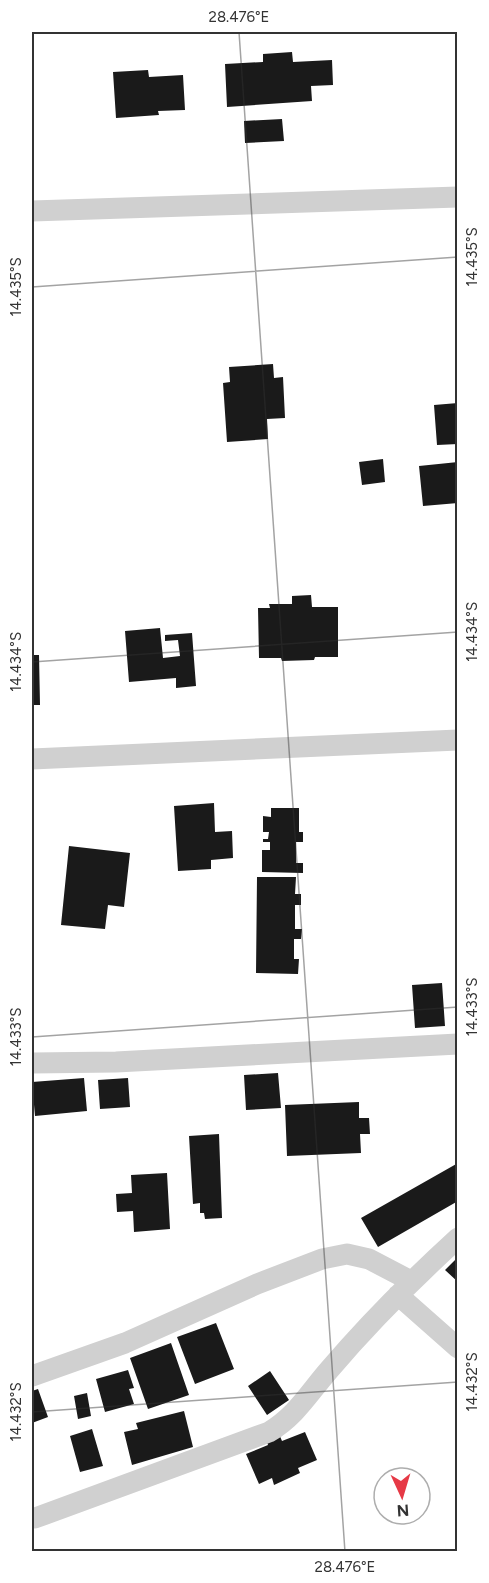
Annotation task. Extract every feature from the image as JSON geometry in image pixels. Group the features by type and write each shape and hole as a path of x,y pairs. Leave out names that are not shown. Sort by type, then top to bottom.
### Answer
{"street":[{"path":"32,211 458,197"},
{"path":"32,759 458,740"},
{"path":"32,1063 116,1062 458,1044"},
{"path":"34,1518 269,1432 286,1422 329,1370 404,1288 458,1238"},
{"path":"32,1376 125,1343 257,1284 322,1259 347,1254 369,1259 404,1288 458,1348"}],"building":[{"path":"292,52 293,62 332,60 333,85 311,86 312,101 227,107 225,64 263,62 263,54"},
{"path":"148,70 149,77 183,75 185,110 158,111 159,115 116,118 113,72"},
{"path":"282,119 284,141 245,143 244,121"},
{"path":"273,364 274,378 283,377 285,418 267,419 268,439 227,442 223,383 230,382 229,367"},
{"path":"458,403 458,444 437,445 434,405"},
{"path":"383,459 385,482 362,485 359,462"},
{"path":"458,462 458,503 423,506 419,466"},
{"path":"311,595 312,607 338,607 338,657 282,661 281,658 259,658 258,608 270,608 269,604 292,604 292,596"},
{"path":"160,628 163,658 180,656 178,640 165,641 165,635 192,633 196,686 176,688 176,678 129,682 125,631"},
{"path":"32,655 39,655 40,705 32,705"},
{"path":"214,803 215,832 232,831 233,858 211,860 211,869 178,871 174,806"},
{"path":"271,808 299,808 299,832 303,832 303,842 296,842 296,863 303,863 303,873 262,872 262,850 270,850 270,842 263,842 263,839 268,839 269,832 263,832 263,816 271,817"},
{"path":"69,846 130,853 124,907 108,905 105,929 61,925"},
{"path":"257,877 296,877 295,894 301,894 301,905 295,905 295,929 302,929 301,939 294,939 294,959 299,959 298,974 256,973"},
{"path":"442,983 445,1026 415,1028 412,985"},
{"path":"278,1073 281,1108 246,1110 244,1075"},
{"path":"84,1078 87,1111 35,1116 32,1082"},
{"path":"128,1078 130,1107 100,1109 98,1080"},
{"path":"359,1102 359,1118 369,1118 370,1134 360,1134 361,1153 287,1156 285,1105"},
{"path":"219,1134 222,1218 205,1219 204,1213 200,1213 200,1203 193,1204 189,1136"},
{"path":"458,1163 458,1201 378,1247 361,1218"},
{"path":"167,1173 170,1229 134,1232 133,1211 117,1212 116,1194 132,1193 131,1175"},
{"path":"458,1257 458,1282 445,1270"},
{"path":"216,1323 234,1369 195,1384 177,1337"},
{"path":"171,1343 189,1395 148,1409 130,1358"},
{"path":"128,1370 134,1388 129,1389 134,1404 105,1412 96,1379"},
{"path":"270,1371 289,1400 267,1415 248,1386"},
{"path":"38,1389 48,1417 32,1423 32,1391"},
{"path":"87,1393 91,1416 78,1419 74,1396"},
{"path":"184,1411 193,1447 132,1465 124,1432 138,1429 136,1423"},
{"path":"92,1429 103,1466 80,1472 70,1436"},
{"path":"305,1432 317,1460 298,1468 300,1473 274,1485 272,1478 259,1484 246,1454 268,1445 266,1439 279,1434 282,1441"}]}
